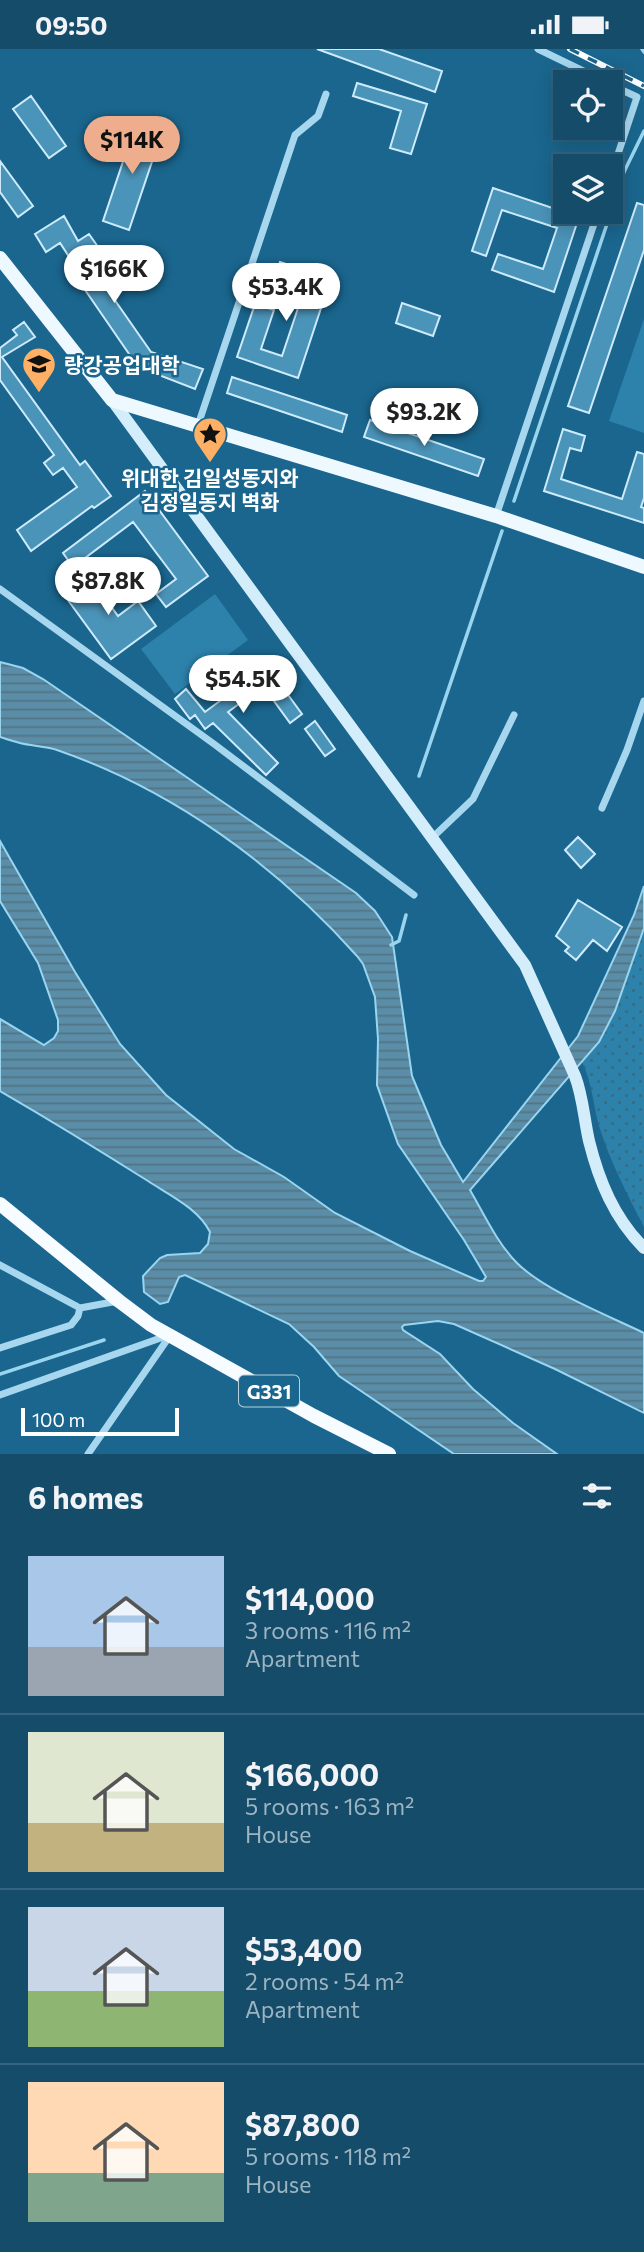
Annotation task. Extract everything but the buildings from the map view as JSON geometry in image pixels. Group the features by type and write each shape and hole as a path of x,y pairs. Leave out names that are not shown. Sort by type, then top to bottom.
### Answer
{"highway":[{"name":"G331","path":"0,1204 152,1325 314,1416 389,1454"}],"main road":[{"path":"0,258 112,400 525,965 580,1090 589,1140 608,1199 618,1217 644,1248"},
{"path":"112,400 496,516 644,567"}],"street":[{"path":"538,49 581,70"},
{"path":"619,154 640,99 623,91"},
{"path":"198,426 295,135 318,116 326,94"},
{"path":"496,516 594,224"},
{"path":"0,589 214,744 414,895"},
{"path":"602,808 644,701"},
{"path":"433,837 473,799 514,715"},
{"path":"0,1265 80,1308 119,1301"},
{"path":"0,1347 71,1325 80,1308"},
{"path":"0,1395 170,1335"},
{"path":"88,1454 170,1335"}],"shaded area":[{"path":"644,319 644,433 609,421"},
{"path":"215,594 248,640 175,694 141,649"},
{"path":"0,662 23,668 43,679 356,893 375,911 392,937 412,1076 441,1145 463,1182 578,1036 634,915 644,886 644,928 615,1011 599,1042 470,1190 503,1247 529,1273 577,1302 644,1333 644,1413 454,1324 438,1321 404,1325 403,1330 440,1354 473,1389 513,1423 557,1454 454,1454 339,1376 289,1324 185,1275 179,1277 168,1302 160,1304 144,1292 143,1276 160,1258 167,1255 200,1253 208,1244 210,1232 205,1223 182,1203 0,1091 0,1019 44,1045 54,1038 58,1031 58,1020 38,963 0,901 0,841 120,1044 166,1095 234,1149 284,1177 335,1213 410,1251 479,1281 486,1277 398,1144 377,1085 375,997 363,964 357,956 326,923 257,861 182,809 100,767 54,749 0,737"},
{"path":"644,928 644,1227 603,1139 582,1062 612,1015"}],"waterway":[{"path":"623,175 644,131"},
{"path":"514,501 607,224"},
{"path":"419,776 502,531"},
{"path":"391,945 399,941 406,915"},
{"path":"0,1374 104,1340"}],"railway":[{"path":"570,49 644,86"}],"place":[{"name":"량강공업대학","path":"39,394"},
{"name":"위대한 김일성동지와 김정일동지 벽화","path":"210,464"}]}
